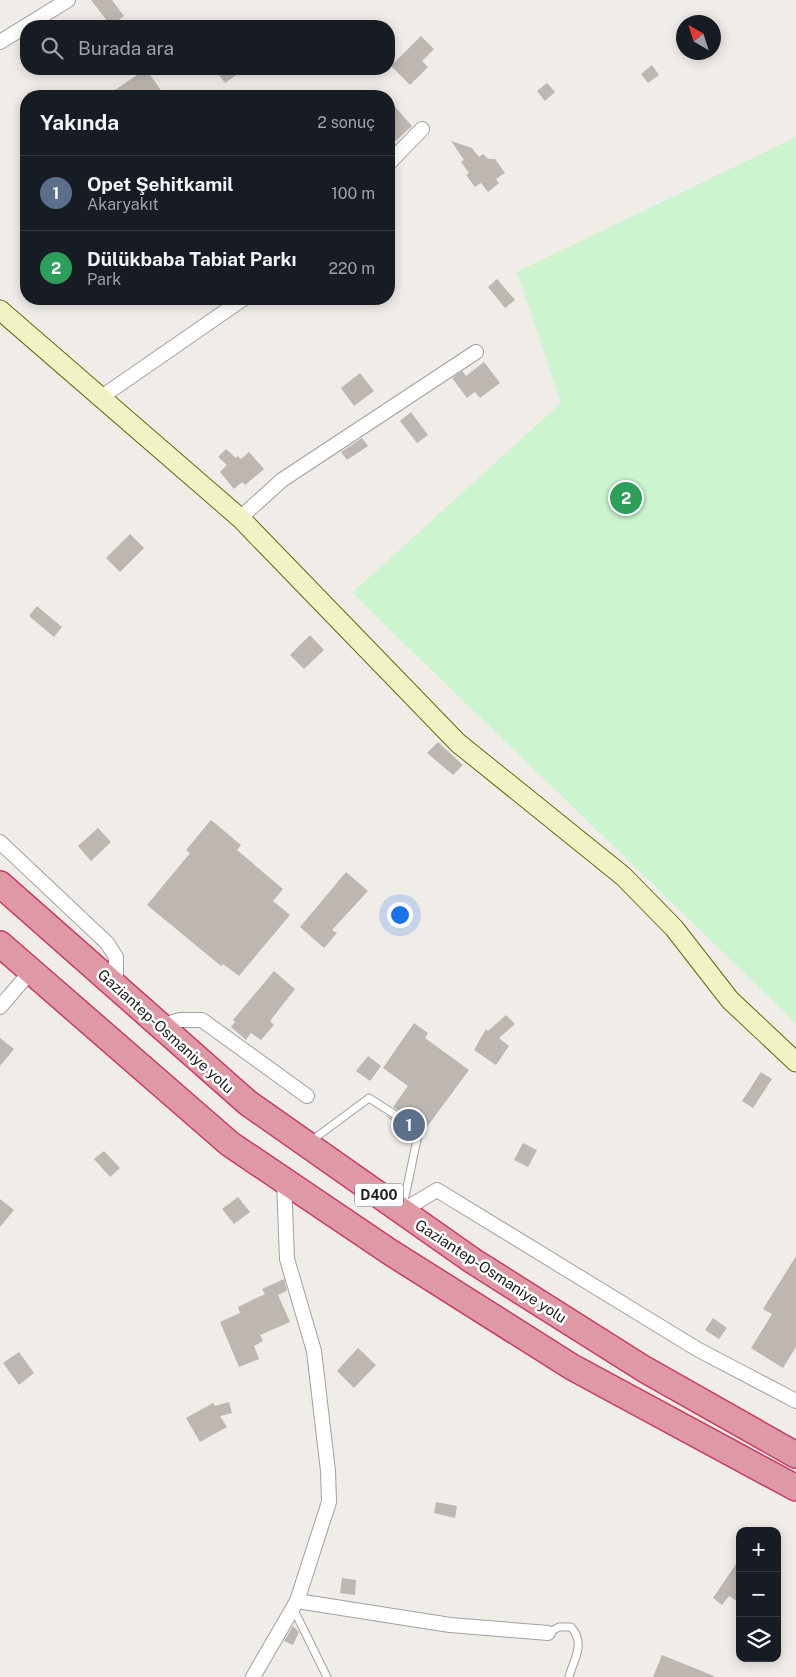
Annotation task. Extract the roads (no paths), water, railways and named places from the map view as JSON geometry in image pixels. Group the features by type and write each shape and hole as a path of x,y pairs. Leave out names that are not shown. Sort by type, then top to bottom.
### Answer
{"highway":[{"name":"Gaziantep-Osmaniye yolu","path":"0,884 248,1104 473,1261 644,1369 796,1455"},
{"name":"D400","path":"0,944 230,1144 284,1181 390,1252 572,1367 796,1488"}],"street":[{"path":"36,20 68,0"},
{"path":"0,42 20,30"},
{"path":"395,157 422,129"},
{"path":"100,398 233,305"},
{"path":"0,310 240,518 458,743 623,876 674,928 730,1000 796,1062"},
{"path":"240,518 282,480 476,352"},
{"path":"0,842 107,943 116,957 116,986"},
{"path":"0,1007 31,971"},
{"path":"160,1026 180,1020 202,1020 307,1096"},
{"path":"253,1677 295,1604 329,1502 328,1471 314,1351 287,1259 284,1181"},
{"path":"402,1211 437,1190 697,1349 796,1400"},
{"path":"295,1604 450,1625 548,1633"}],"lane":[{"path":"306,1144 369,1098 419,1130 402,1211"},
{"path":"295,1604 327,1677"},
{"path":"548,1633 559,1627 570,1627 578,1635 580,1647 569,1677"}],"place":[{"name":"Dülükbaba Tabiat Parkı","path":"626,498"},
{"name":"Opet Şehitkamil","path":"409,1125"}]}
